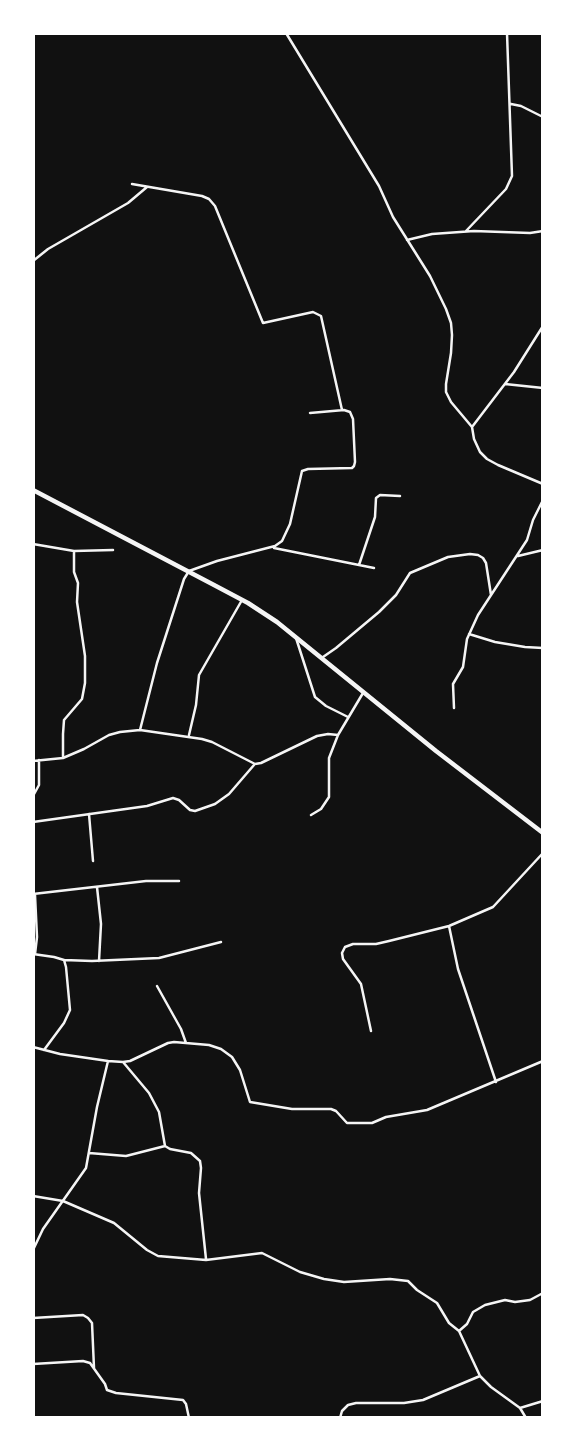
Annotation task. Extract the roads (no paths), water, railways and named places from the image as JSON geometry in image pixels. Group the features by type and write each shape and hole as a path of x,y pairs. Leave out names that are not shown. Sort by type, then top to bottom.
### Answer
{"main road":[{"path":"33,490 242,600 295,635 363,693 543,833"}],"street":[{"path":"286,33 379,186 393,217 430,276 446,309 452,335 446,384 446,392 451,402 472,426 474,439 487,459 543,484"},
{"path":"467,231 506,189 512,176 507,33"},
{"path":"510,103 543,117"},
{"path":"132,184 202,195 212,202 263,323 313,312 321,316 342,410"},
{"path":"33,261 48,249 128,202 148,186"},
{"path":"407,240 432,234 467,231 543,231"},
{"path":"472,426 505,384 543,326"},
{"path":"505,384 543,388"},
{"path":"140,730 157,663 189,571 271,547 282,541 290,524 302,471 308,468 354,466 353,419 350,412 342,410 310,413"},
{"path":"359,565 375,517 376,498 380,495 400,496"},
{"path":"454,708 453,684 463,667 464,649 469,634 478,614 527,540 543,500"},
{"path":"33,544 74,551 113,550"},
{"path":"271,547 374,568"},
{"path":"518,556 543,550"},
{"path":"63,758 64,720 82,699 85,684 85,656 77,602 78,583 74,572 74,551"},
{"path":"321,658 397,595 410,573 448,557 470,554 483,558 491,595"},
{"path":"188,736 196,705 199,675 242,600"},
{"path":"469,634 515,645 543,648"},
{"path":"295,635 315,697 348,718"},
{"path":"311,816 321,809 329,797 328,760 338,735 363,693"},
{"path":"33,761 63,758 109,735 140,730 212,742 255,764 317,736 338,735"},
{"path":"33,796 39,785 39,760"},
{"path":"33,822 147,806 173,798 190,810 201,809 215,804 229,794 255,764"},
{"path":"89,814 93,861"},
{"path":"371,1031 362,984 343,959 345,947 353,944 376,944 449,926 493,907 543,853"},
{"path":"179,881 146,881 34,894 37,937 34,954 64,960 159,958 222,942"},
{"path":"97,887 99,961"},
{"path":"449,926 458,969 496,1082"},
{"path":"44,1049 64,1023 70,1010 64,960"},
{"path":"157,986 186,1043"},
{"path":"33,1047 108,1062 122,1062 130,1061 168,1043 209,1045 222,1049 232,1057 240,1070 250,1102 292,1109 336,1111 347,1123 372,1123 386,1117 427,1110 543,1061"},
{"path":"33,1250 43,1229 86,1168 108,1062"},
{"path":"122,1062 149,1093 159,1111 165,1146"},
{"path":"89,1153 126,1156 165,1146 191,1153 200,1161 199,1193 206,1260"},
{"path":"33,1196 63,1201 114,1223 158,1256 206,1260 262,1252 300,1272 324,1279 344,1282 390,1279 408,1281 437,1303 449,1323 459,1331 480,1376 520,1408 526,1418"},
{"path":"459,1331 467,1324 473,1312 485,1306 505,1300 530,1300 543,1293"},
{"path":"33,1318 83,1315 88,1318 92,1323 94,1368"},
{"path":"33,1364 83,1361 90,1363 107,1390 116,1394 183,1400 189,1418"},
{"path":"340,1418 348,1405 423,1400 480,1376"},
{"path":"520,1408 543,1401"}]}
